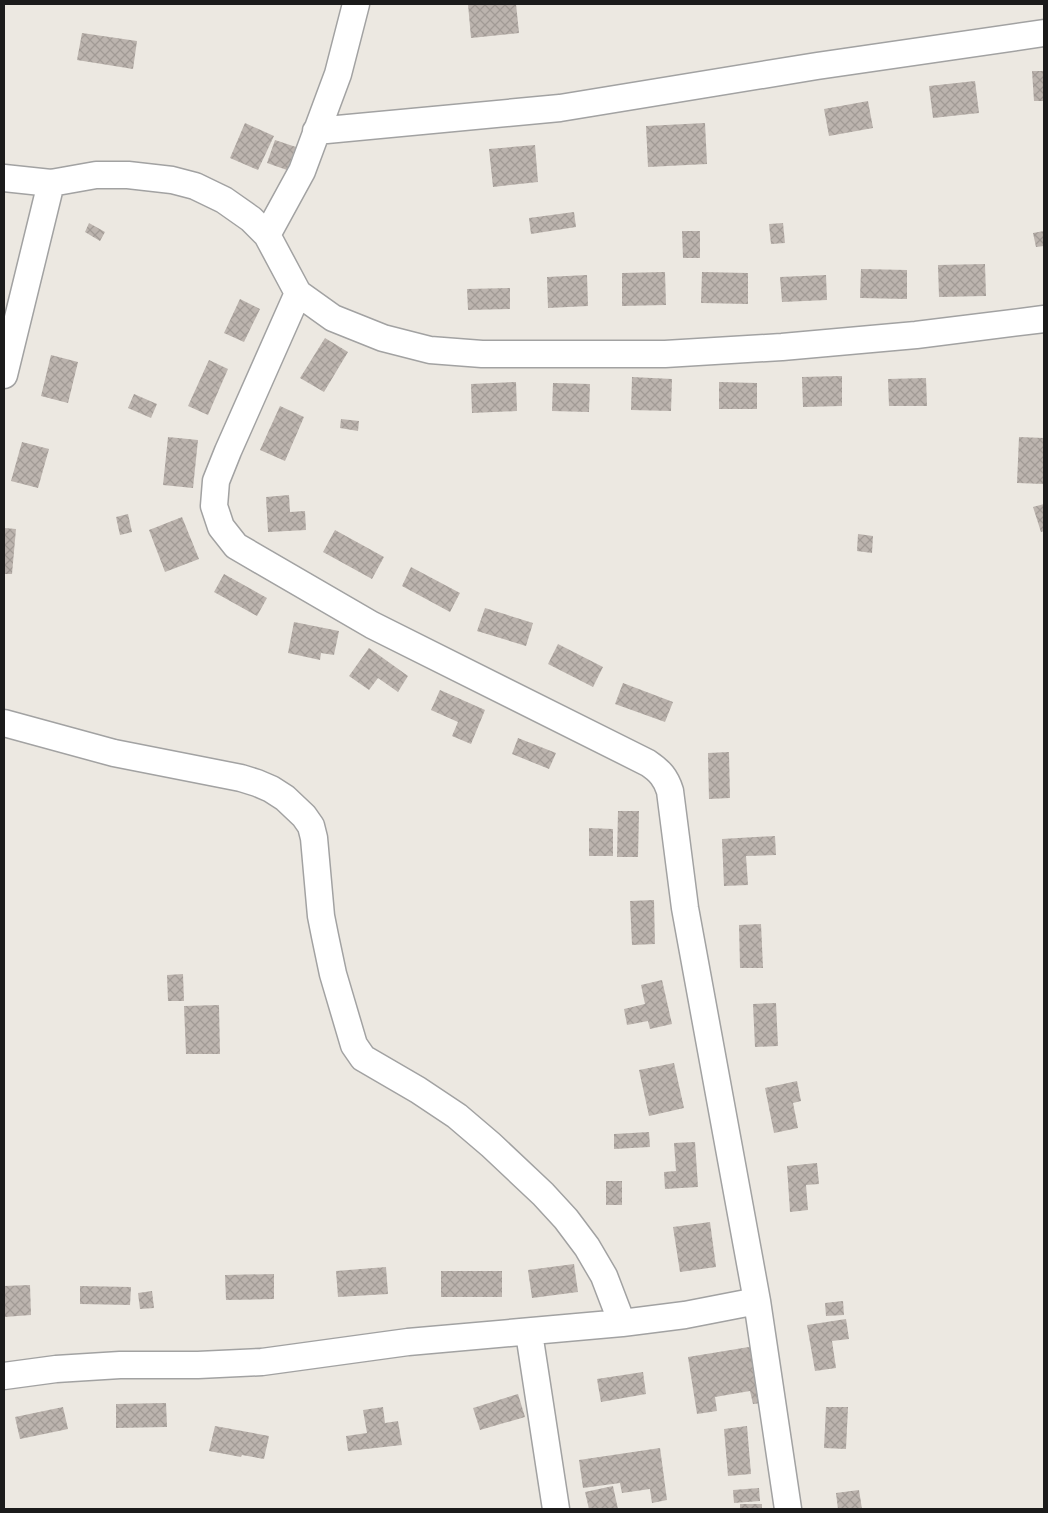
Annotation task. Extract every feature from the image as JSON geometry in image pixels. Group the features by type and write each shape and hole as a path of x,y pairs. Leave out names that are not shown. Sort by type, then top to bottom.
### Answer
{"street":[{"path":"267,235 302,171 338,74 356,4"},
{"path":"316,130 560,108 808,68 1044,33"},
{"path":"4,178 52,183 96,175 128,175 172,180 194,186 224,200 250,219 267,235 298,294 333,318 383,338 430,350 482,354 665,354 916,335 1044,319"},
{"path":"4,375 52,183"},
{"path":"298,294 216,481 214,506 221,528 236,546 372,625 648,763 666,779 672,800 685,908 757,1300 788,1509"},
{"path":"4,723 114,753 241,778 271,789 285,798 304,816 311,826 314,838 322,916 333,974 354,1045 363,1058 418,1090 457,1116 492,1145 543,1194 566,1219 587,1247 604,1276 622,1323"},
{"path":"4,1376 56,1369 120,1365 198,1365 262,1362 408,1342 622,1323 685,1315 757,1300"},
{"path":"528,1332 556,1509"}],"building":[{"path":"468,4 516,4 519,33 471,38"},
{"path":"82,33 137,41 133,69 77,60"},
{"path":"1032,71 1044,71 1044,101 1034,101"},
{"path":"975,81 979,113 933,118 929,86"},
{"path":"868,101 873,128 829,136 824,109"},
{"path":"245,123 274,136 258,170 230,158"},
{"path":"705,123 707,164 648,167 646,126"},
{"path":"275,140 296,147 287,170 267,163"},
{"path":"535,145 538,182 493,187 489,149"},
{"path":"574,212 576,227 531,234 529,218"},
{"path":"89,223 105,232 100,241 85,232"},
{"path":"783,223 785,243 771,244 769,224"},
{"path":"682,231 700,231 700,258 683,258"},
{"path":"1044,231 1044,246 1036,247 1033,233"},
{"path":"985,264 986,296 939,297 938,265"},
{"path":"861,269 907,270 907,299 860,298"},
{"path":"665,272 666,305 622,306 622,273"},
{"path":"702,272 748,273 748,304 701,303"},
{"path":"587,275 588,306 548,308 547,277"},
{"path":"826,275 827,300 782,302 780,277"},
{"path":"510,288 510,309 468,310 467,289"},
{"path":"240,299 260,309 244,342 224,333"},
{"path":"325,338 348,352 324,392 300,378"},
{"path":"51,355 78,362 68,403 41,396"},
{"path":"209,360 228,369 208,415 188,406"},
{"path":"842,376 842,406 803,407 802,377"},
{"path":"632,377 672,379 671,411 631,410"},
{"path":"926,378 927,406 889,406 888,379"},
{"path":"516,382 517,411 472,413 471,384"},
{"path":"719,382 757,383 757,409 719,409"},
{"path":"553,383 590,384 589,412 552,411"},
{"path":"134,394 157,404 151,418 128,408"},
{"path":"280,406 304,417 285,461 260,450"},
{"path":"341,419 359,421 358,431 340,428"},
{"path":"168,437 198,440 193,488 163,485"},
{"path":"1019,437 1044,438 1044,484 1017,483"},
{"path":"22,442 49,449 38,488 11,481"},
{"path":"289,495 290,512 305,511 306,530 268,532 266,497"},
{"path":"1044,504 1044,531 1041,532 1033,507"},
{"path":"128,514 132,532 120,535 116,517"},
{"path":"182,517 199,559 165,572 149,530"},
{"path":"4,528 16,529 12,574 4,574"},
{"path":"335,530 384,557 372,579 323,552"},
{"path":"858,534 873,536 872,553 857,551"},
{"path":"411,567 460,593 450,612 402,586"},
{"path":"224,574 267,598 257,616 214,592"},
{"path":"485,608 533,623 526,646 477,631"},
{"path":"294,622 339,631 334,655 321,653 320,660 288,653"},
{"path":"558,644 603,667 593,687 548,664"},
{"path":"369,648 408,676 398,692 378,678 369,690 349,676"},
{"path":"623,683 673,702 665,722 615,704"},
{"path":"440,690 485,710 471,744 452,736 458,722 431,710"},
{"path":"518,738 556,753 549,769 512,754"},
{"path":"729,752 730,798 709,799 708,753"},
{"path":"618,811 639,811 638,857 617,857"},
{"path":"589,828 613,829 613,856 589,856"},
{"path":"775,836 776,855 746,856 748,885 724,886 722,839"},
{"path":"654,900 655,944 632,945 630,901"},
{"path":"761,924 763,968 740,968 739,925"},
{"path":"183,974 184,1001 168,1001 167,975"},
{"path":"662,980 672,1024 650,1029 648,1021 627,1025 624,1009 645,1004 641,985"},
{"path":"776,1003 778,1046 755,1047 753,1004"},
{"path":"219,1005 220,1054 186,1054 184,1006"},
{"path":"674,1063 684,1108 649,1116 639,1070"},
{"path":"797,1081 801,1101 793,1103 798,1128 774,1133 765,1088"},
{"path":"649,1132 650,1147 614,1149 614,1134"},
{"path":"695,1142 698,1187 665,1189 664,1172 676,1171 674,1143"},
{"path":"817,1163 819,1184 806,1185 808,1210 790,1212 787,1166"},
{"path":"606,1181 622,1181 622,1205 606,1205"},
{"path":"710,1222 716,1267 680,1272 673,1227"},
{"path":"574,1264 578,1292 532,1298 528,1270"},
{"path":"386,1267 388,1294 338,1297 336,1271"},
{"path":"441,1271 502,1271 502,1297 441,1297"},
{"path":"274,1274 274,1299 226,1300 225,1275"},
{"path":"30,1285 31,1315 4,1317 4,1286"},
{"path":"80,1286 131,1287 130,1305 80,1304"},
{"path":"152,1291 154,1308 140,1309 138,1293"},
{"path":"843,1301 844,1315 826,1316 825,1303"},
{"path":"846,1319 849,1339 832,1341 836,1368 815,1371 807,1325"},
{"path":"761,1345 771,1402 753,1404 750,1391 715,1397 717,1411 697,1414 688,1357"},
{"path":"643,1372 646,1394 601,1402 597,1379"},
{"path":"518,1394 525,1417 480,1430 473,1408"},
{"path":"166,1403 167,1427 116,1428 116,1404"},
{"path":"63,1407 68,1429 20,1439 15,1417"},
{"path":"383,1407 385,1423 398,1421 402,1445 348,1451 346,1436 367,1433 363,1410"},
{"path":"826,1407 848,1407 846,1449 824,1448"},
{"path":"215,1426 269,1436 264,1459 209,1451"},
{"path":"747,1426 751,1474 728,1476 724,1429"},
{"path":"660,1448 667,1500 652,1503 650,1489 622,1493 620,1483 583,1488 579,1460"},
{"path":"613,1486 618,1509 589,1509 585,1492"},
{"path":"759,1488 760,1501 734,1503 733,1490"},
{"path":"859,1490 862,1509 838,1509 836,1493"},
{"path":"740,1504 762,1504 762,1509 740,1509"}]}
